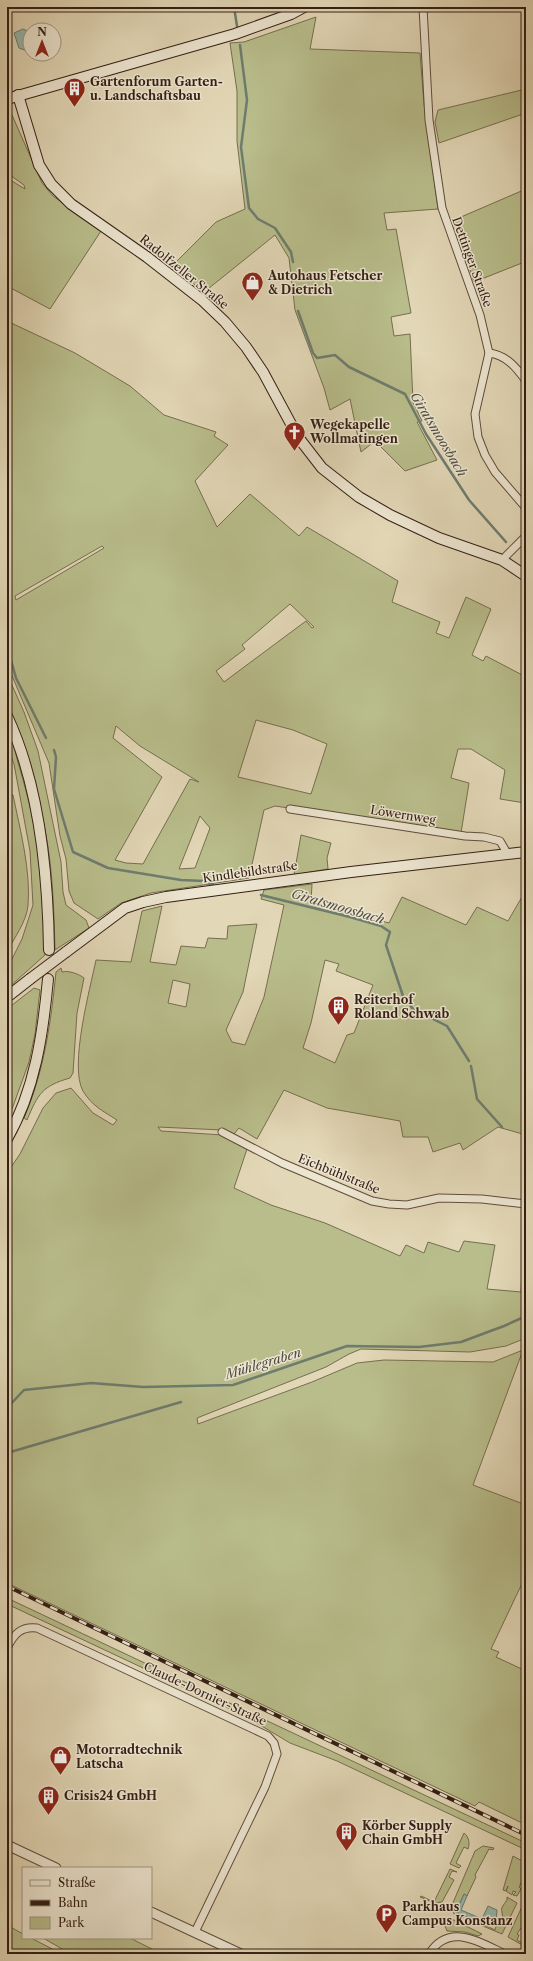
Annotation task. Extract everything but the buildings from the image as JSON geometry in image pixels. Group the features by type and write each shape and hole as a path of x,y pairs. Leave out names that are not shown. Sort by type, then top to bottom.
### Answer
{"main road":[{"path":"7,99 236,34 291,14 304,7"},
{"name":"Radolfzeller Straße","path":"18,96 39,165 51,184 71,204 148,257 202,300 225,322 246,347 263,372 298,437 322,468 359,497 400,520 439,538 502,560 526,576"},
{"path":"7,716 22,754 40,832 49,909 49,950"},
{"name":"Kindlebildstraße","path":"7,997 126,908 143,902 212,890 507,853 526,852"},
{"path":"7,1139 18,1120 30,1089 45,1011 48,979"}],"street":[{"name":"Dettinger Straße","path":"423,7 429,120 442,208 480,315 489,353 475,414 478,437 485,455 495,472 526,508"},
{"path":"489,353 499,354 517,368 526,381"},
{"path":"502,560 526,536"},
{"name":"Löwernweg","path":"290,809 465,836 484,837 500,841 507,853"},
{"name":"Eichbühlstraße","path":"222,1132 282,1163 372,1201 407,1205 446,1198 482,1199 526,1204"},
{"name":"Claude-Dornier-Straße","path":"7,1648 14,1634 21,1629 28,1627 37,1628 268,1736 274,1743 277,1754 265,1787 195,1932"},
{"path":"7,1845 54,1867"},
{"path":"152,1912 241,1954"},
{"path":"429,1954 434,1946 442,1939 454,1937 470,1938 505,1954"}],"green space":[{"path":"316,17 310,49 420,53 424,104 438,209 384,213 387,230 396,229 411,313 391,317 394,336 410,334 413,402 422,421 417,422 437,460 405,471 375,441 361,452 350,399 330,410 324,388 295,310 289,258 275,235 203,293 174,264 216,222 245,209 237,141 237,91 230,43 244,42"},
{"path":"526,89 526,113 439,143 435,122 438,110"},
{"path":"7,115 12,115 42,183 53,196 101,231 50,309 7,286 7,178 25,189 24,185 7,173"},
{"path":"526,189 526,272 522,263 474,282 454,220"},
{"path":"7,321 75,353 130,386 164,415 216,432 214,436 228,445 195,481 217,527 250,494 299,536 307,527 398,581 392,602 440,622 436,633 449,638 466,597 491,609 472,655 483,661 486,656 526,677 525,803 500,799 505,770 471,749 458,749 451,778 469,783 461,833 275,806 264,810 249,878 151,893 121,903 98,919 74,903 69,891 66,859 60,836 49,763 7,664","holes":["102,546 104,548 16,600 15,596","290,604 314,627 312,628 306,621 224,682 216,671 245,649 242,645","256,720 293,730 327,744 311,794 238,777","116,726 140,746 199,782 190,779 143,864 126,863 115,860 162,777 113,738","200,816 210,828 195,868 179,869"]},
{"path":"7,674 24,712 38,751 61,862 63,892 66,905 86,920 89,928 55,950 52,878 46,835 40,805 13,718 7,704"},
{"path":"7,726 26,790 40,860 43,883 45,955 7,989 7,969 22,939 33,905 30,851 14,764 7,745"},
{"path":"13,795 24,850 29,892 25,917 7,952 7,797"},
{"path":"301,835 331,843 327,858 328,869 294,875"},
{"path":"312,884 311,902 389,923 402,897 466,925 477,907 508,921 526,890 526,1135 498,1127 463,1150 460,1143 433,1152 428,1137 403,1137 400,1121 327,1108 284,1090 257,1139 239,1128 233,1135 222,1130 158,1127 161,1131 223,1135 247,1149 234,1188 271,1205 325,1223 400,1256 406,1245 424,1253 428,1242 459,1252 464,1241 495,1245 487,1289 521,1292 523,1249 526,1248 526,1338 506,1346 470,1352 361,1349 326,1367 197,1418 198,1424 312,1382 357,1363 384,1360 493,1362 523,1350 473,1485 526,1505 523,1513 526,1515 526,1575 491,1649 499,1652 496,1657 526,1671 526,1825 479,1802 475,1806 7,1583 7,1173 20,1154 43,1108 56,1093 71,1088 93,1113 113,1125 117,1120 102,1111 86,1096 83,1091 79,1079 79,1046 96,960 131,962 142,911 162,906 150,962 176,965 181,946 205,948 208,938 227,939 228,926 257,924 243,992 226,1030 232,1042 245,1045 264,997 284,905 261,899 264,890","holes":["325,960 339,964 336,971 373,985 354,1033 347,1035 335,1063 303,1048 311,1023","173,980 190,984 186,1007 168,1003"]},
{"path":"61,968 62,972 73,973 84,978 77,1013 73,1073 70,1078 53,1084 42,1092 34,1104 27,1120 24,1118 37,1083 46,1046 56,972"},
{"path":"34,988 40,990 35,1034 29,1062 7,1123 7,1009"},
{"path":"7,1598 526,1843 526,1850 337,1761 290,1743 245,1716 7,1604"},
{"path":"464,1833 468,1838 469,1847 468,1849 464,1847 456,1863 461,1866 459,1868 450,1864"},
{"path":"483,1846 494,1848 493,1850 489,1849 475,1875 476,1877 467,1896 464,1894 456,1912 464,1916 463,1918 454,1914 452,1905 475,1851"},
{"path":"513,1856 526,1863 526,1873 519,1887 521,1889 517,1896 513,1895 516,1892 513,1891 512,1895 503,1890"},
{"path":"450,1869 457,1872 452,1871 449,1877 454,1880 442,1902 435,1903 420,1897 421,1896 434,1902"},
{"path":"507,1897 517,1903 502,1934 471,1921 472,1919 495,1930 497,1923 503,1920 502,1909"},
{"path":"525,1900 526,1920 517,1934 519,1935 517,1940 526,1945 526,1947 508,1937"},
{"path":"449,1920 454,1920 482,1934 478,1936 465,1932 447,1931 445,1926"},
{"path":"7,1925 22,1933 22,1939 33,1939 62,1954 7,1954"},
{"path":"45,1939 132,1939 162,1954 71,1954"}],"shaded area":[{"path":"22,29 22,49 19,48 14,33"},
{"path":"464,1894 467,1896 461,1910 482,1919 488,1906 497,1910 496,1921 482,1924 456,1912"}],"waterway":[{"name":"Giratsmoosbach","path":"234,7 237,26"},
{"name":"Giratsmoosbach","path":"240,45 247,100 241,147 249,208 258,219 275,228 291,252 293,262"},
{"name":"Giratsmoosbach","path":"298,311 313,353 317,358 335,355 349,367 405,394 426,434 469,500 506,542"},
{"name":"Giratsmoosbach","path":"7,646 16,678 46,738"},
{"name":"Giratsmoosbach","path":"54,750 56,757 54,789 73,852 108,868 181,880 204,881 213,885"},
{"name":"Giratsmoosbach","path":"261,895 350,917 381,926 390,932 386,945 403,996 413,1009 447,1026 469,1061"},
{"name":"Giratsmoosbach","path":"471,1066 477,1099 502,1127"},
{"name":"Mühlegraben","path":"7,1408 24,1390 91,1383 143,1387 233,1385 347,1346 419,1347 461,1342 526,1316"},
{"path":"7,1453 181,1402"}],"railway":[{"path":"7,1586 526,1835"}],"place":[{"name":"Gartenforum Garten- u. Landschaftsbau","path":"74,108"},
{"name":"Autohaus Fetscher & Dietrich","path":"253,302"},
{"name":"Wegekapelle Wollmatingen","path":"295,452"},
{"name":"Reiterhof Roland Schwab","path":"339,1026"},
{"name":"Motorradtechnik Latscha","path":"61,1776"},
{"name":"Crisis24 GmbH","path":"49,1816"},
{"name":"Körber Supply Chain GmbH","path":"346,1852"},
{"name":"Parkhaus Campus Konstanz","path":"386,1934"}]}
